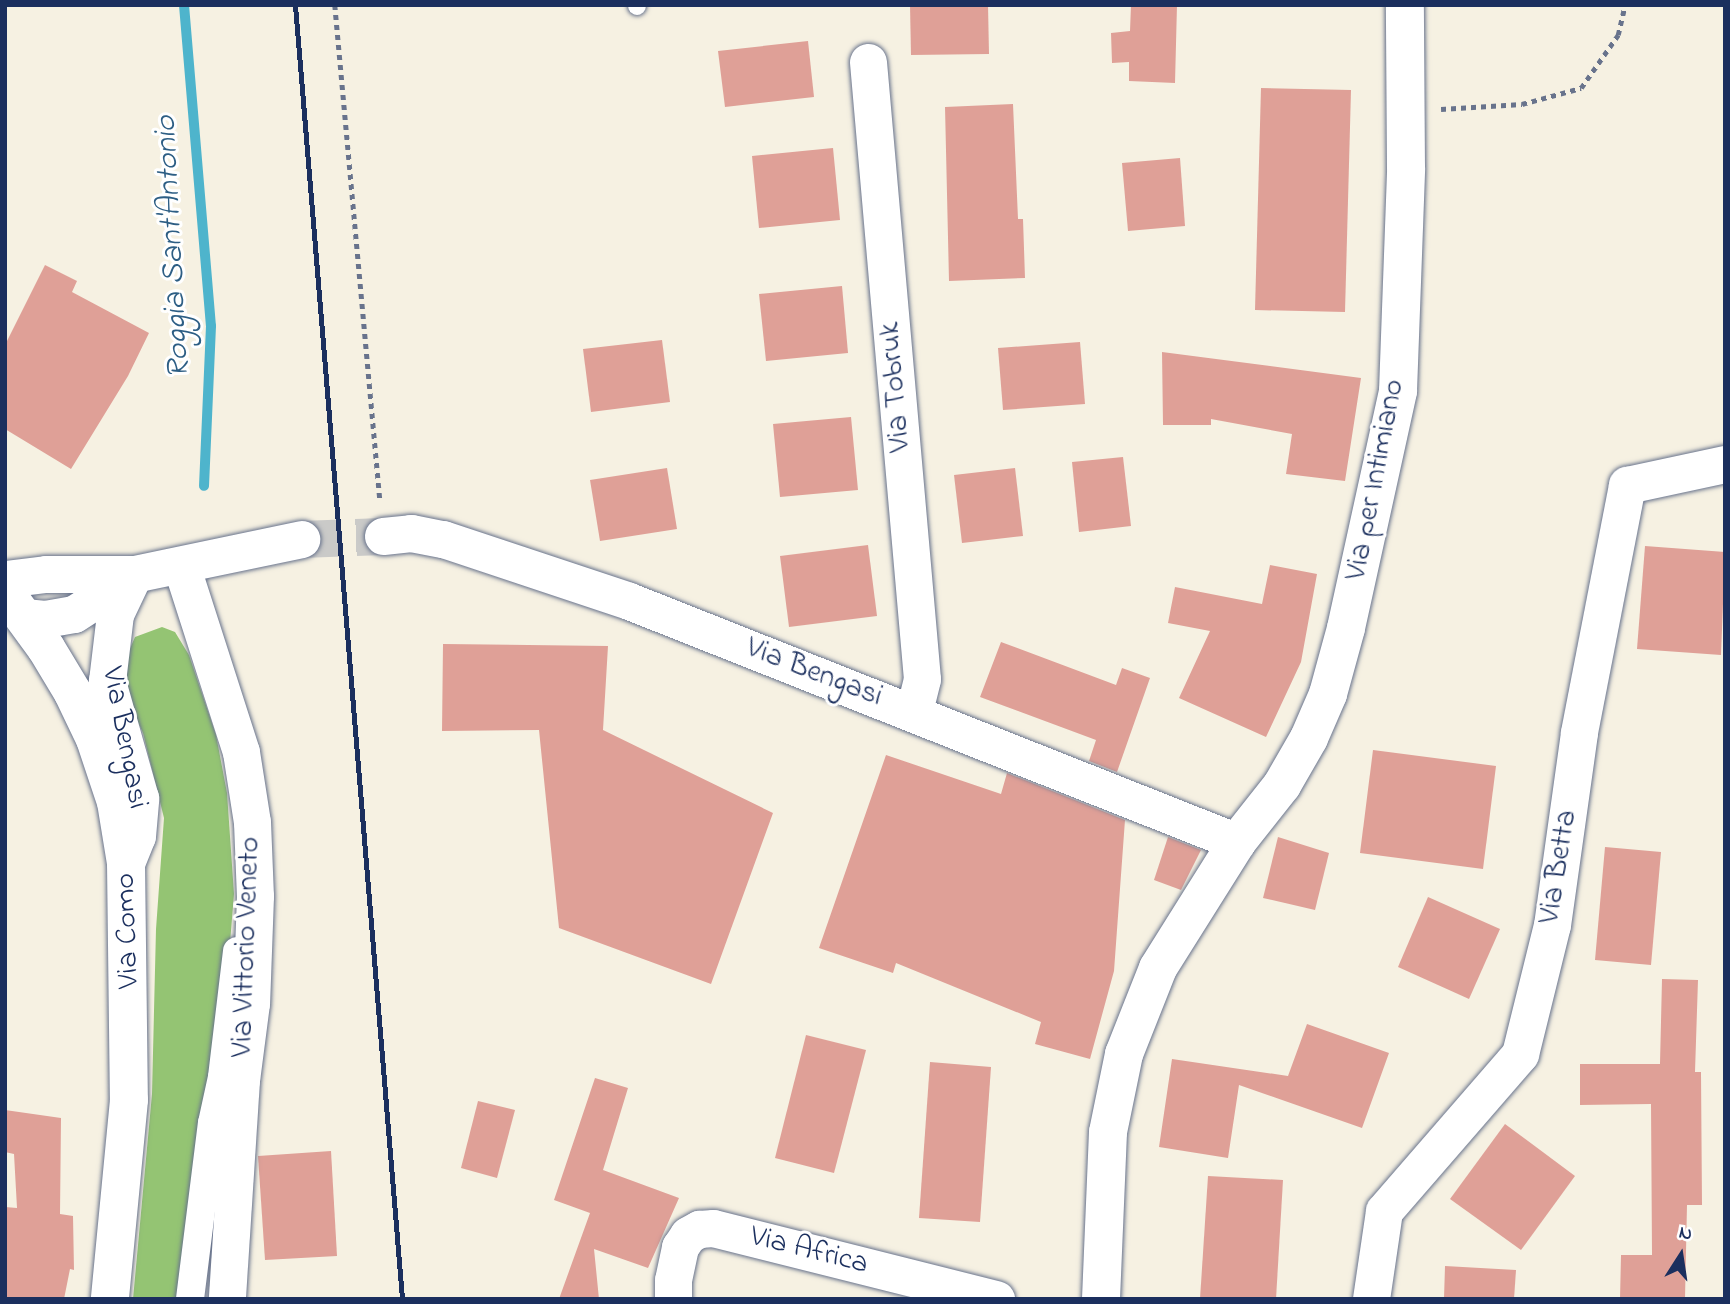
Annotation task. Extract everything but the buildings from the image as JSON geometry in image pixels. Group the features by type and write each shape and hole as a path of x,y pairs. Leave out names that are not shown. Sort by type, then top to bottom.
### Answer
{"street":[{"name":"Via per Intimiano","path":"1101,1299 1108,1132 1118,1074 1158,968 1237,842 1282,785 1309,738 1328,694 1346,628 1398,391 1406,112 1405,5"},
{"name":"Via Tobruk","path":"868,62 922,679 914,712"},
{"name":"Via Betta","path":"1371,1299 1384,1211 1520,1054 1552,925 1579,733 1627,485 1725,464"},
{"name":"Via Bengasi","path":"383,536 411,533 443,539 629,601 1237,842"},
{"path":"5,579 46,574 160,569 301,539"},
{"name":"Via Bengasi","path":"126,863 137,836 140,797 107,681 108,661 114,614 160,569"},
{"path":"15,605 45,619 74,614 160,569"},
{"path":"160,569 213,701 234,785 239,846 241,901 232,1004 194,1250 190,1299"},
{"name":"Via Vittorio Veneto","path":"160,569 241,752 252,822 255,896 251,1003 241,1080 227,1299"},
{"name":"Via Como","path":"15,605 73,693 95,739 116,802 126,863 129,1100 110,1299"},
{"name":"Via Africa","path":"673,1299 673,1280 680,1247 688,1236 699,1229 713,1228 996,1299"},
{"path":"231,1254 258,1299"}],"path":[{"path":"335,5 383,536"},
{"path":"1406,112 1522,104 1581,88 1618,35 1625,5"}],"green space":[{"path":"162,627 175,632 189,655 216,735 227,793 234,894 229,955 182,1299 133,1299 152,1094 156,929 164,818 143,733 126,696 122,667 135,637"}],"waterway":[{"name":"Roggia Sant'Antonio","path":"184,5 211,326 204,486"}],"tunnel":[{"path":"301,539 383,536"}],"railway":[{"path":"295,5 402,1299"}]}
